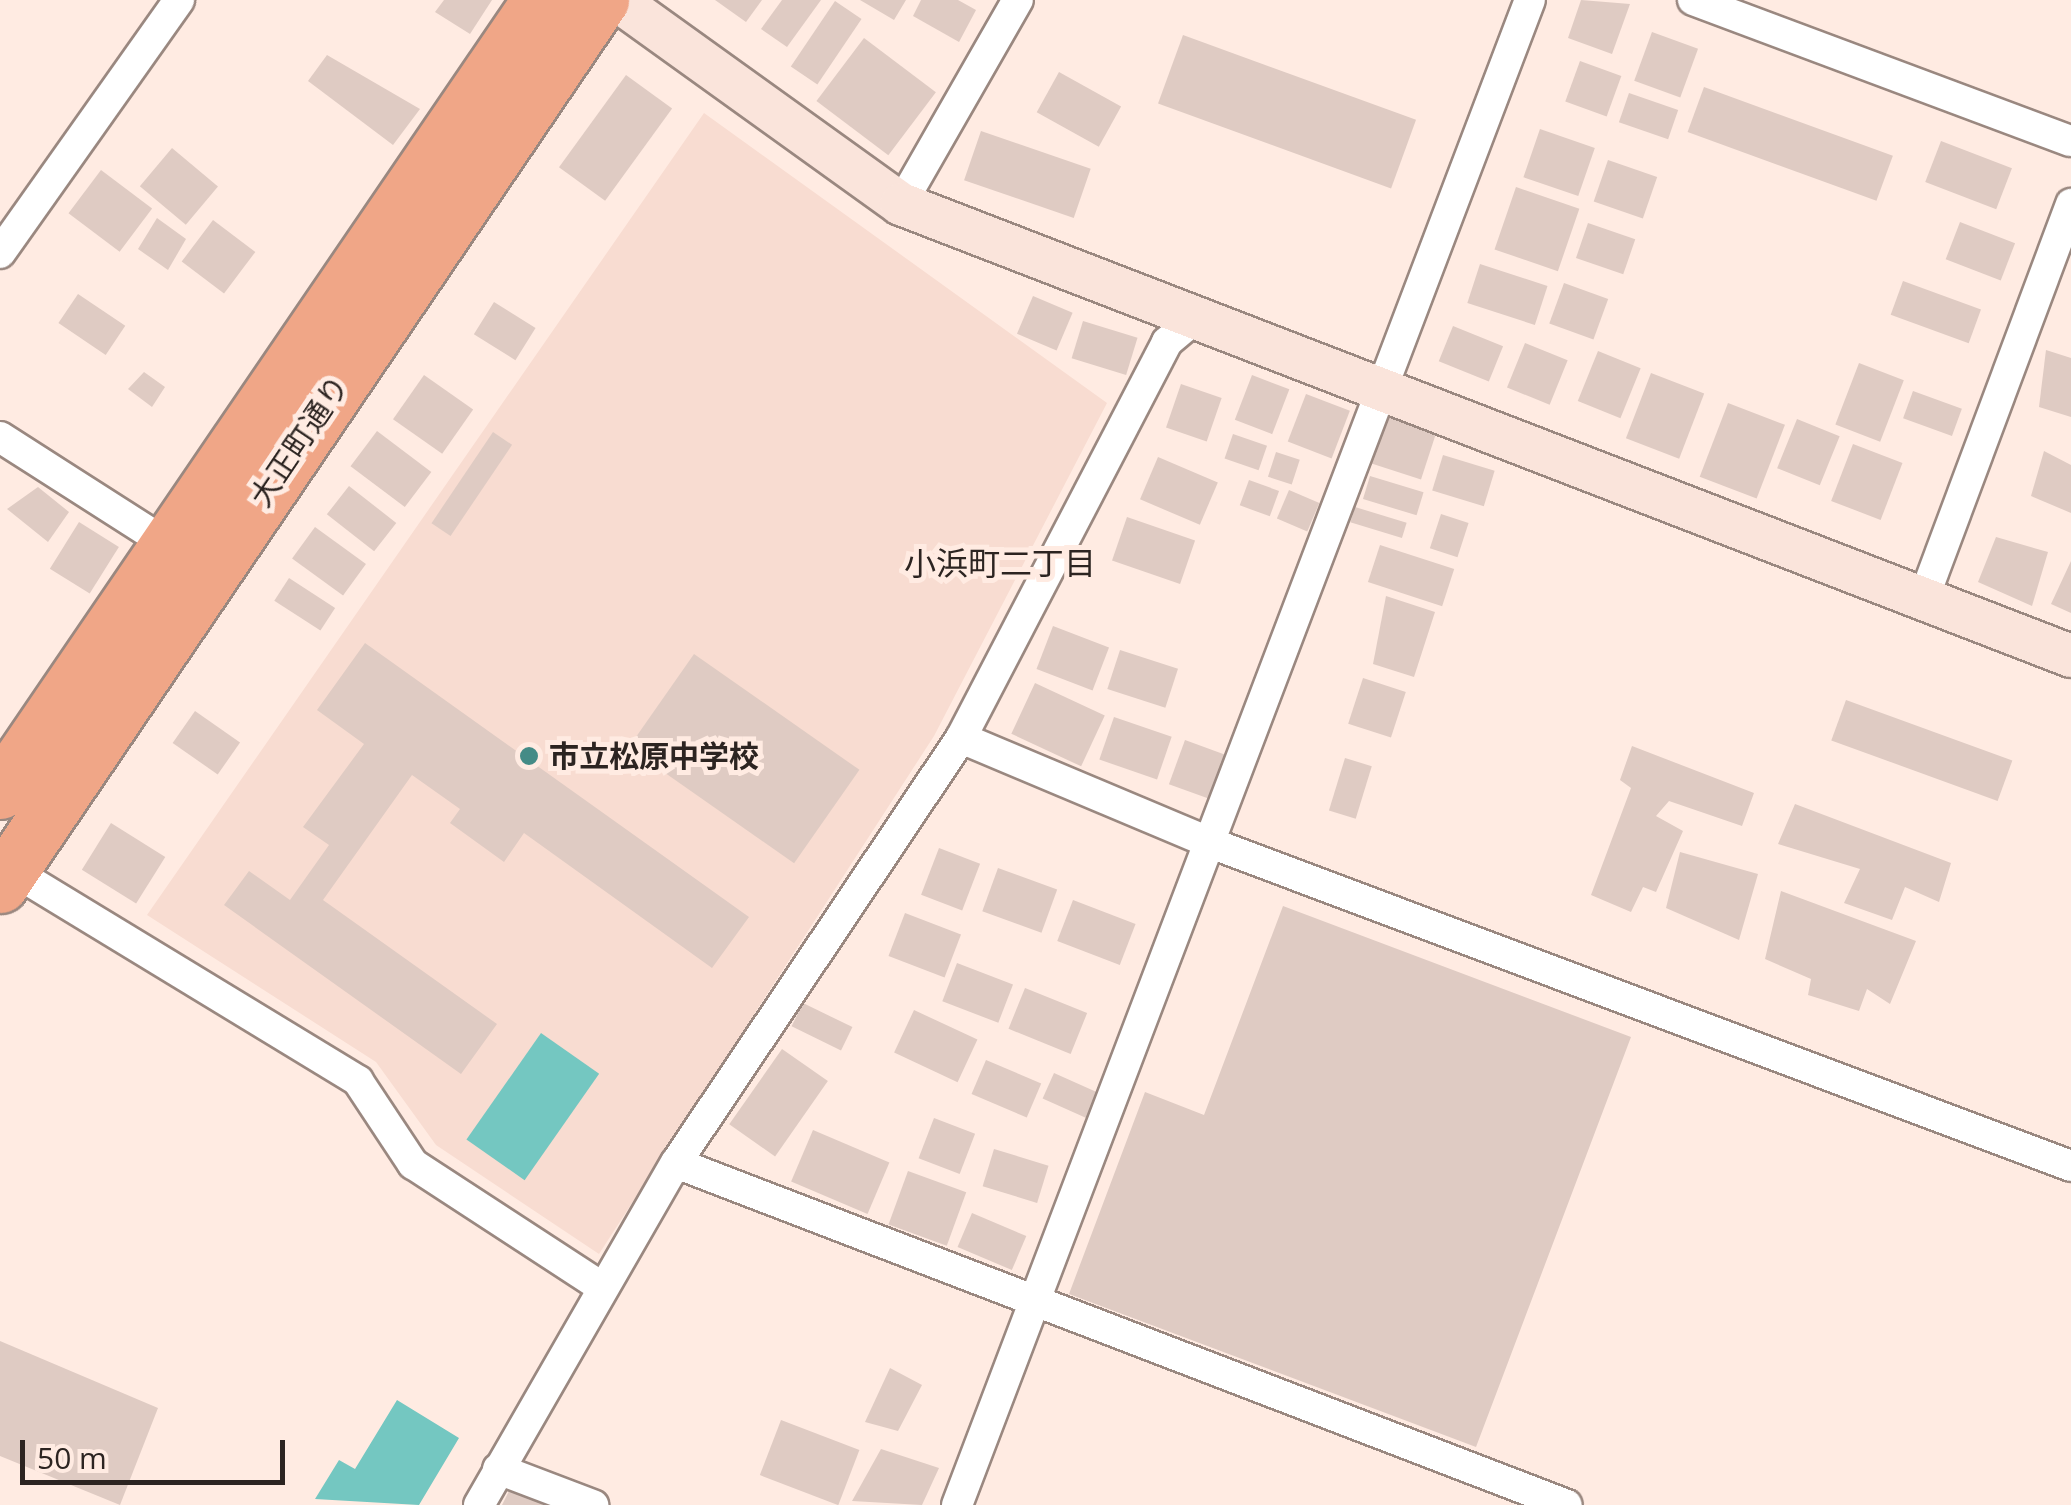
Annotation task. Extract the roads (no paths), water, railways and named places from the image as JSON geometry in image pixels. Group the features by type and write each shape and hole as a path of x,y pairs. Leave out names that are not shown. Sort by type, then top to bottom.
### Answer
{"highway":[{"name":"大正町通り","path":"0,791 540,0"},
{"name":"大正町通り","path":"4,873 602,0"}],"street":[{"path":"0,254 179,0"},
{"path":"616,0 901,204 2071,656"},
{"path":"901,204 1018,0"},
{"path":"958,1505 1038,1304 1379,386 1530,0"},
{"path":"1694,0 2071,142"},
{"path":"1923,600 2071,204"},
{"path":"479,1505 600,1286 676,1163 960,738 1167,342 1194,319"},
{"path":"0,437 168,544"},
{"path":"960,738 1208,842 2071,1166"},
{"path":"4,873 358,1081 413,1164 600,1286"},
{"path":"676,1163 1567,1505"},
{"path":"498,1469 593,1505"}],"water":[{"path":"541,1033 599,1074 525,1180 466,1139"},
{"path":"397,1400 459,1438 419,1505 315,1499 339,1460 355,1469"}],"place":[{"name":"市立松原中学校","path":"529,756"}],"district":[{"name":"小浜町二丁目","path":"1000,563"}]}
